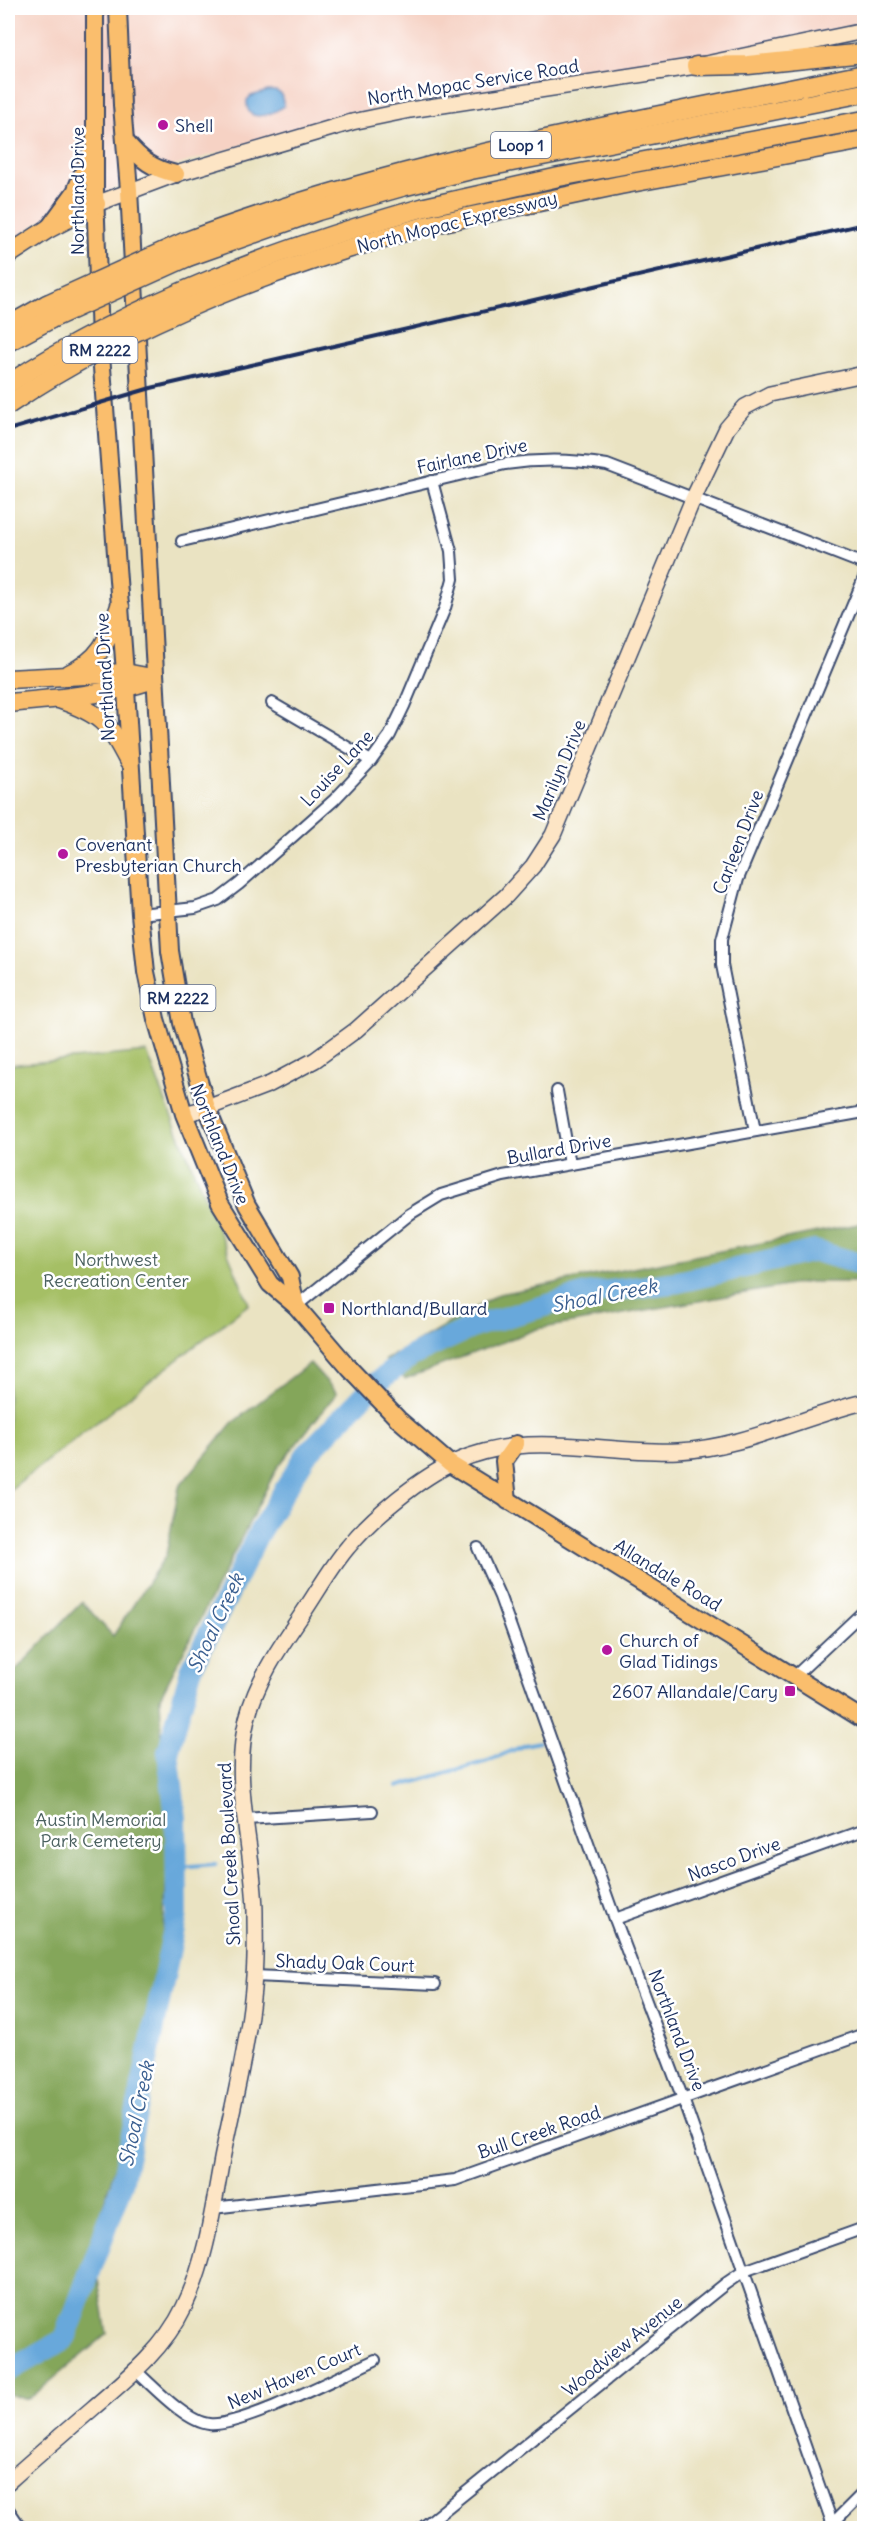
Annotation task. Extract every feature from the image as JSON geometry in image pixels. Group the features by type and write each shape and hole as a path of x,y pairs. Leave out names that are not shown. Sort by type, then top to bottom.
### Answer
{"highway":[{"path":"696,66 748,65 864,53"},
{"name":"Loop 1","path":"8,326 49,312 186,249 317,196 461,157 864,74"},
{"path":"186,249 471,170 864,93"},
{"path":"8,384 118,322 235,270 294,248 427,216 559,177 864,120"},
{"name":"North Mopac Expressway","path":"8,405 71,366 186,310 304,263 363,243 427,216 585,191 864,140"},
{"path":"8,255 48,229 96,204"},
{"path":"8,342 49,312"},
{"path":"68,675 95,659 111,631 120,606"},
{"path":"8,679 68,675 125,681 154,679"},
{"path":"8,703 57,699 125,681"},
{"path":"57,699 79,706 104,720 129,762"}],"main road":[{"name":"Northland Drive","path":"95,8 97,100 95,144 100,341 140,914 146,972 156,1019 184,1114 220,1203 270,1284 296,1306 350,1369 398,1419 450,1464"},
{"name":"Northland Drive","path":"118,8 170,951 182,1023 207,1108 247,1205 290,1277 296,1306"},
{"path":"126,142 142,161 162,171 176,174"},
{"path":"48,229 75,192 95,144"},
{"path":"508,1501 504,1461 516,1444"},
{"name":"Allandale Road","path":"450,1464 864,1720"}],"street":[{"name":"North Mopac Service Road","path":"96,204 176,174 294,138 387,115 696,66 864,31"},
{"name":"Marilyn Drive","path":"184,1114 207,1108 270,1084 323,1054 356,1030 506,896 533,866 552,835 693,499 727,428 745,408 770,394 864,374"},
{"name":"Fairlane Drive","path":"182,541 505,464 542,459 575,460 607,465 864,564"},
{"name":"Louise Lane","path":"140,914 167,912 210,902 232,889 334,800 371,761 390,735 445,608 453,579 451,551 432,481"},
{"name":"Carleen Drive","path":"754,1131 722,964 722,939 738,879 864,578"},
{"path":"272,703 371,761"},
{"path":"557,1091 570,1164"},
{"name":"Bullard Drive","path":"296,1306 410,1214 441,1195 502,1176 864,1112"},
{"name":"Shoal Creek Boulevard","path":"8,2482 136,2371 160,2346 183,2309 198,2271 213,2208 245,2043 254,1976 255,1906 241,1768 247,1720 261,1680 274,1654 349,1545 386,1510 450,1464 474,1454 516,1444 677,1451 708,1447 739,1441 833,1409 864,1402"},
{"name":"Northland Drive","path":"478,1548 500,1597 615,1919 683,2099 832,2527"},
{"path":"795,1676 864,1611"},
{"path":"245,1819 372,1811"},
{"name":"Nasco Drive","path":"615,1919 864,1830"},
{"name":"Shady Oak Court","path":"254,1976 435,1984"},
{"name":"Bull Creek Road","path":"213,2208 455,2180 864,2034"},
{"name":"Woodview Avenue","path":"422,2529 724,2284 744,2271 864,2228"},
{"name":"New Haven Court","path":"136,2371 186,2414 209,2424 240,2420 375,2360"},
{"path":"832,2527 864,2492"},
{"path":"8,2509 21,2529"}],"shaded area":[{"path":"8,8 864,8 864,23 759,46 467,93 330,118 146,175 40,221 8,244"}],"green space":[{"name":"Northwest Recreation Center","path":"147,1052 249,1304 8,1491 8,1065"},
{"path":"864,1223 864,1282 809,1282 537,1329 405,1379 385,1360 499,1294"},
{"name":"Austin Memorial Park Cemetery","path":"310,1363 337,1393 277,1468 160,1698 168,1867 154,2037 92,2243 107,2334 28,2400 8,2394 8,1678 82,1602 113,1636 166,1555 179,1487 232,1423"}],"water":[{"path":"268,91 281,94 284,106 266,115 250,113 247,100 251,96"}],"waterway":[{"name":"Shoal Creek","path":"8,2371 65,2339 121,2188 177,1914 176,1818 168,1752 191,1670 258,1534 306,1455 375,1384 411,1356 475,1326 586,1294 678,1282 815,1251 864,1265"},
{"path":"397,1787 488,1761 525,1745 539,1742"},
{"path":"177,1867 216,1864"}],"railway":[{"path":"8,430 151,388 864,224"}],"place":[{"name":"Shell","path":"163,125"},
{"name":"Covenant Presbyterian Church","path":"63,854"},
{"name":"Northland/Bullard","path":"329,1308"},
{"name":"Church of Glad Tidings","path":"607,1650"},
{"name":"2607 Allandale/Cary","path":"790,1691"}]}
